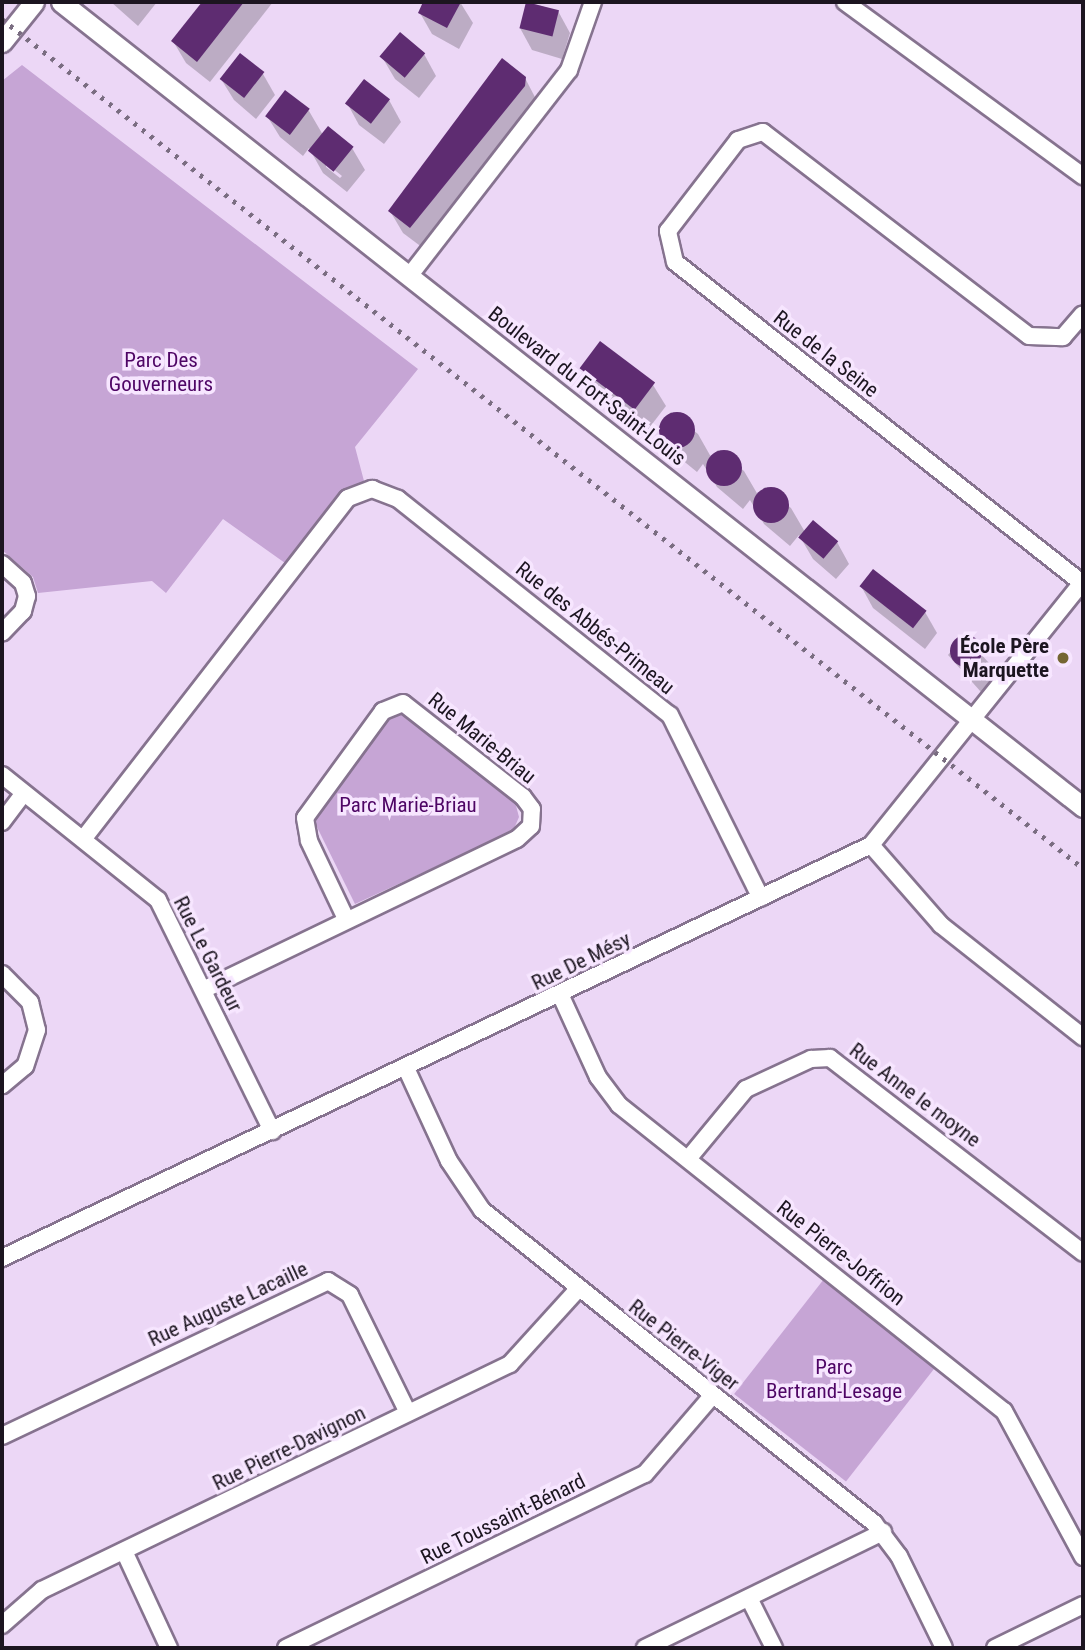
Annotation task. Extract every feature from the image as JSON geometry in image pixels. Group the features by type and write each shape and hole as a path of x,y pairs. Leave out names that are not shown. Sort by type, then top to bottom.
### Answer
{"street":[{"path":"2,42 34,2"},
{"name":"Boulevard du Fort-Saint-Louis","path":"61,2 1083,807"},
{"path":"410,275 569,70 593,2"},
{"path":"845,2 1083,176"},
{"name":"Rue de la Seine","path":"1083,314 1063,337 1029,336 774,136 755,131 738,140 673,221 666,242 675,262 1083,582"},
{"name":"Rue des Abbés-Primeau","path":"84,838 359,492 384,491 398,499 670,715 761,898"},
{"path":"2,564 23,583 27,596 23,611 2,633"},
{"name":"Rue De Mésy","path":"2,1258 871,845 974,721 1083,582"},
{"name":"Rue Marie-Briau","path":"205,989 517,839 533,817 523,797 402,703 383,711 305,818 309,841 346,919"},
{"name":"Rue Le Gardeur","path":"2,775 159,900 205,989 272,1131"},
{"path":"2,822 24,793"},
{"path":"871,845 941,925 1083,1037"},
{"path":"2,974 25,994 37,1030 25,1066 2,1085"},
{"name":"Rue Pierre-Joffrion","path":"560,994 607,1092 996,1403 1022,1437 1083,1557"},
{"name":"Rue Anne le moyne","path":"688,1159 746,1089 811,1059 830,1058 1083,1253"},
{"name":"Rue Pierre-Viger","path":"406,1068 470,1196 578,1289 883,1532 944,1648"},
{"name":"Rue Auguste Lacaille","path":"2,1436 328,1281 350,1295 408,1413"},
{"name":"Rue Pierre-Davignon","path":"2,1625 42,1590 521,1357 578,1289"},
{"name":"Rue Toussaint-Bénard","path":"286,1648 645,1474 713,1395"},
{"path":"645,1648 883,1532"},
{"path":"124,1551 169,1648"},
{"path":"749,1598 774,1648"},
{"path":"995,1648 1083,1605"}],"green space":[{"name":"Parc Des Gouverneurs","path":"22,65 418,369 355,447 364,481 336,496 285,563 223,519 166,593 152,581 38,593 33,577 2,550 2,81"},
{"name":"Parc Marie-Briau","path":"401,713 515,802 519,817 513,831 355,904 314,821 389,717"},
{"name":"Parc Bertrand-Lesage","path":"824,1279 936,1366 846,1481 734,1394"}],"building":[{"path":"202,2 244,2 197,62 171,41"},
{"path":"423,2 461,2 447,28 418,13"},
{"path":"526,2 559,10 552,36 519,28"},
{"path":"400,32 425,53 405,78 379,57"},
{"path":"240,53 264,72 244,98 220,79"},
{"path":"502,58 526,77 525,86 410,228 388,211"},
{"path":"364,79 390,99 371,124 345,103"},
{"path":"285,90 310,109 290,135 265,116"},
{"path":"328,126 354,147 334,172 308,151"},
{"path":"600,341 655,383 635,410 580,368"},
{"path":"677,412 690,417 695,430 690,443 677,448 664,443 659,430 664,417"},
{"path":"724,450 737,455 742,468 737,481 724,486 711,481 706,468 711,455"},
{"path":"771,487 784,492 789,505 784,518 771,523 758,518 753,505 758,492"},
{"path":"813,520 838,541 823,559 798,538"},
{"path":"873,569 927,611 913,628 859,586"},
{"path":"966,635 977,640 982,651 977,662 966,667 955,662 950,651 955,640"}],"railway":[{"path":"2,19 1083,868"}],"place":[{"name":"École Père Marquette","path":"1063,658"}]}
